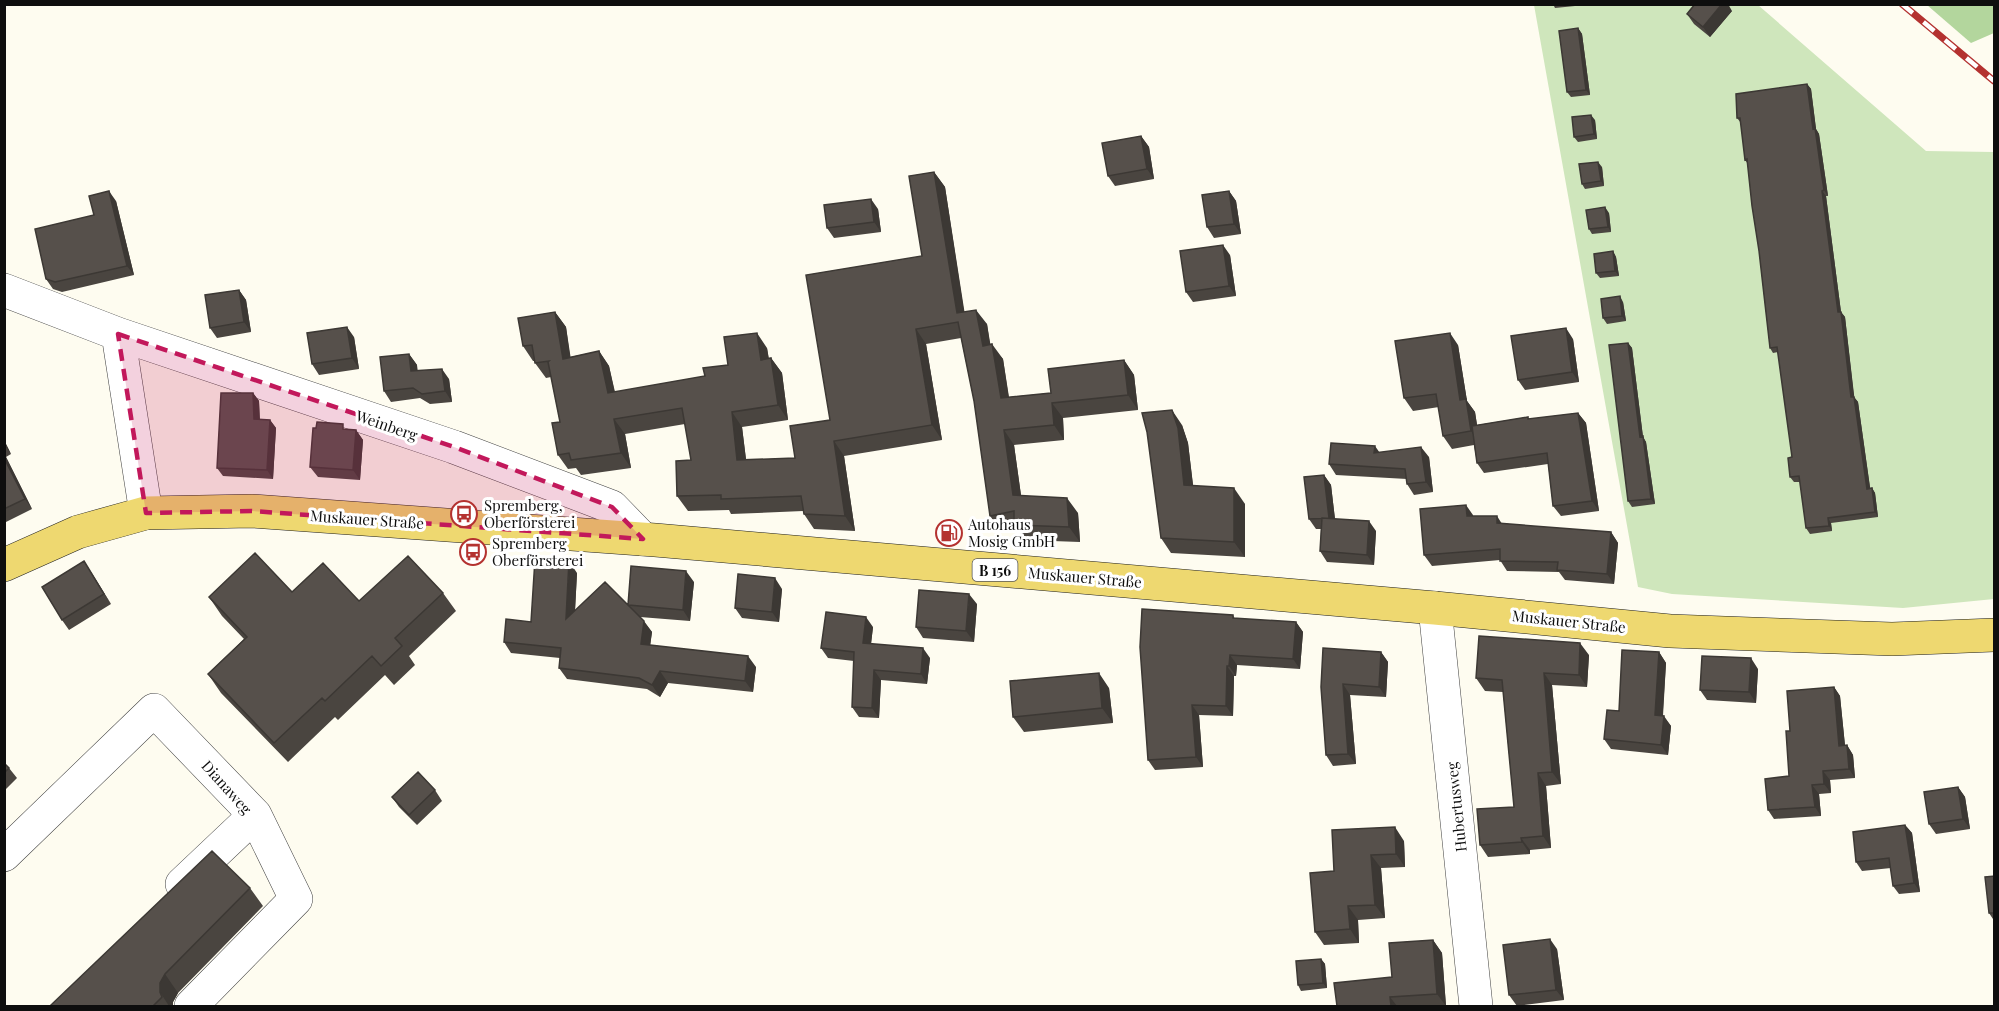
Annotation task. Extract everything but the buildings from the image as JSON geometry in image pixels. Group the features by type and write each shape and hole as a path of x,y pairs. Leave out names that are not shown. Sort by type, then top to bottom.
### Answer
{"main road":[{"name":"Muskauer Straße","path":"4,565 78,532 146,513 252,511 643,540 1435,608 1670,631 1892,639 1995,635"}],"street":[{"name":"Weinberg","path":"4,290 118,334 454,447 612,507 643,540"},
{"path":"118,334 146,513"},
{"name":"Hubertusweg","path":"1435,608 1476,1006"},
{"name":"Dianaweg","path":"4,855 154,710 255,814 159,905"},
{"path":"190,1006 296,899 255,814"}],"highlighted area":[{"path":"118,334 454,447 612,507 643,539 474,528 252,511 146,513"}],"green space":[{"path":"1534,5 1758,5 1926,151 1994,152 1994,599 1903,608 1672,594 1638,587"},
{"path":"1927,5 1994,5 1994,33 1971,43"}],"railway":[{"path":"1902,4 1994,81"}],"place":[{"name":"Spremberg, Oberförsterei","path":"464,514"},
{"name":"Autohaus Mosig GmbH","path":"949,533"},
{"name":"Spremberg Oberförsterei","path":"473,552"}]}
